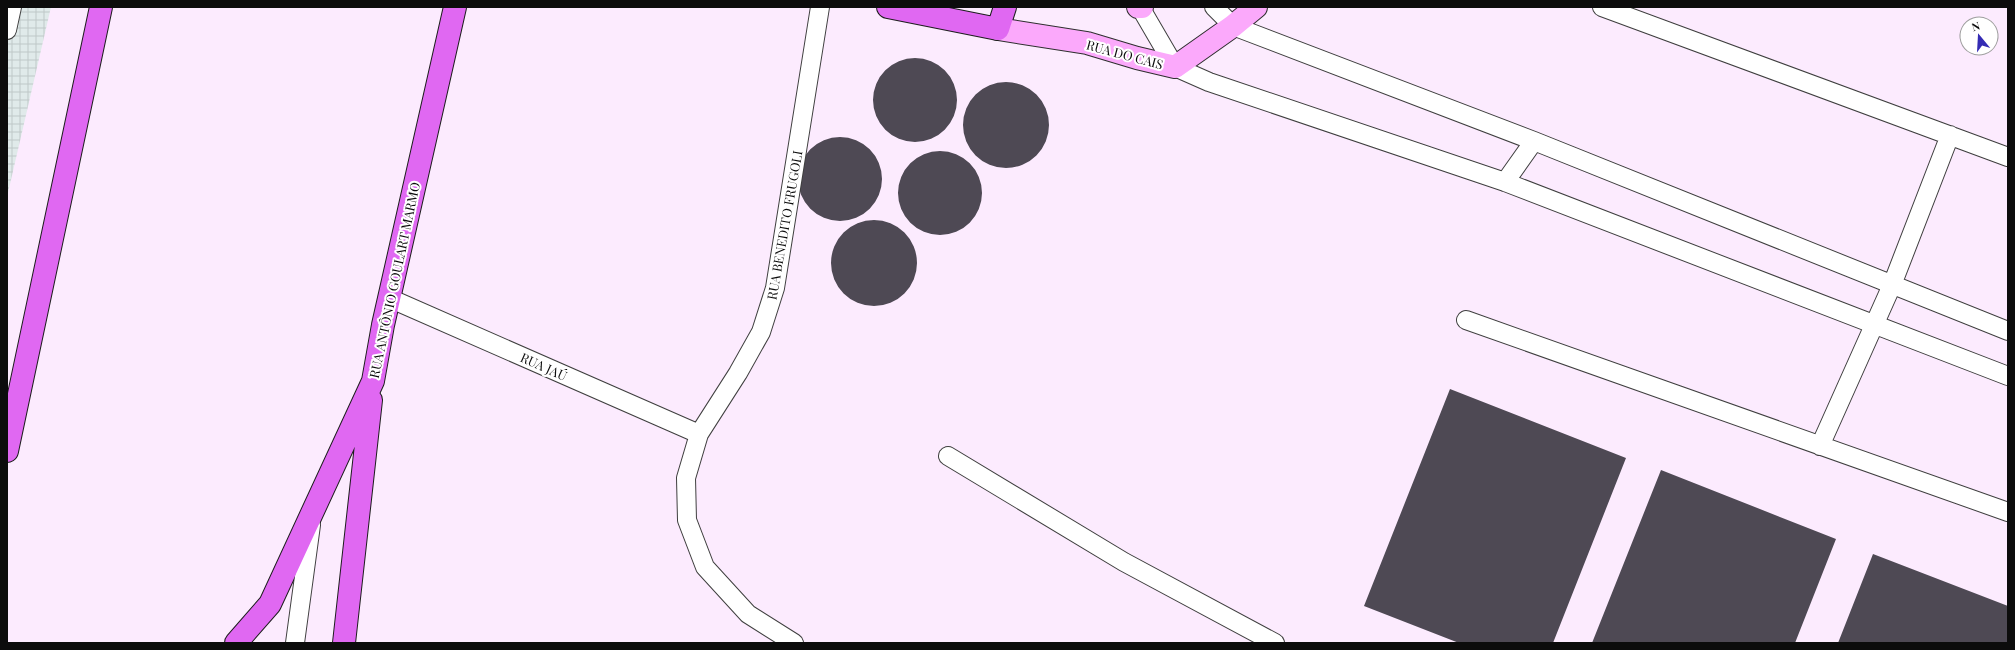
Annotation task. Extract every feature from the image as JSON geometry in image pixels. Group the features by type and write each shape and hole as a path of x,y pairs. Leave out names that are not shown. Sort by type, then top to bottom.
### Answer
{"main road":[{"path":"7,451 101,7"},
{"name":"RUA ANTÔNIO GOULART MARMO","path":"236,643 270,604 373,381 389,298 455,7"},
{"path":"888,7 998,29 1005,7"},
{"name":"RUA DO CAIS","path":"998,29 1087,43 1137,58 1175,67 1233,26 1256,7"},
{"path":"344,643 373,381"}],"lane":[{"path":"7,30 12,7"},
{"name":"RUA BENEDITO FRUGOLI","path":"794,643 748,614 705,567 688,520 686,478 699,434 738,373 761,332 775,288 820,7"},
{"path":"1140,7 1175,67 1209,82 1505,182 2008,376"},
{"path":"1214,7 1233,26 1534,141 2008,331"},
{"path":"1602,7 1950,135 2008,158"},
{"path":"1820,446 1873,324 1892,285 1950,135"},
{"path":"1505,182 1534,141"},
{"name":"RUA JAÚ","path":"389,298 699,434"},
{"path":"1466,320 2008,512"},
{"path":"948,456 1124,562 1274,643"},
{"path":"295,643 312,513"}],"shaded area":[{"path":"7,7 51,7 7,197"}],"building":[{"path":"907,58 923,58 939,65 950,76 957,92 957,108 954,116 945,130 939,135 923,142 907,142 891,135 880,124 873,108 873,92 880,76 891,65"},
{"path":"1006,82 1022,86 1036,95 1045,109 1049,125 1045,141 1036,155 1022,164 1006,168 990,164 976,155 967,141 963,125 967,109 976,95 990,86"},
{"path":"840,137 856,140 870,149 879,163 882,179 879,195 870,209 856,218 840,221 824,218 810,209 801,195 798,179 801,163 810,149 824,140"},
{"path":"932,151 948,151 964,158 975,169 982,185 982,201 979,209 970,223 964,228 948,235 932,235 916,228 905,217 898,201 898,185 905,169 916,158"},
{"path":"874,220 890,224 904,233 913,247 917,263 913,279 904,293 890,302 874,306 858,302 844,293 835,279 831,263 835,247 844,233 858,224"},
{"path":"1450,389 1626,458 1553,643 1459,643 1364,606"},
{"path":"1661,470 1836,539 1795,643 1592,643"},
{"path":"1873,554 2008,606 2008,643 1838,643"}]}
